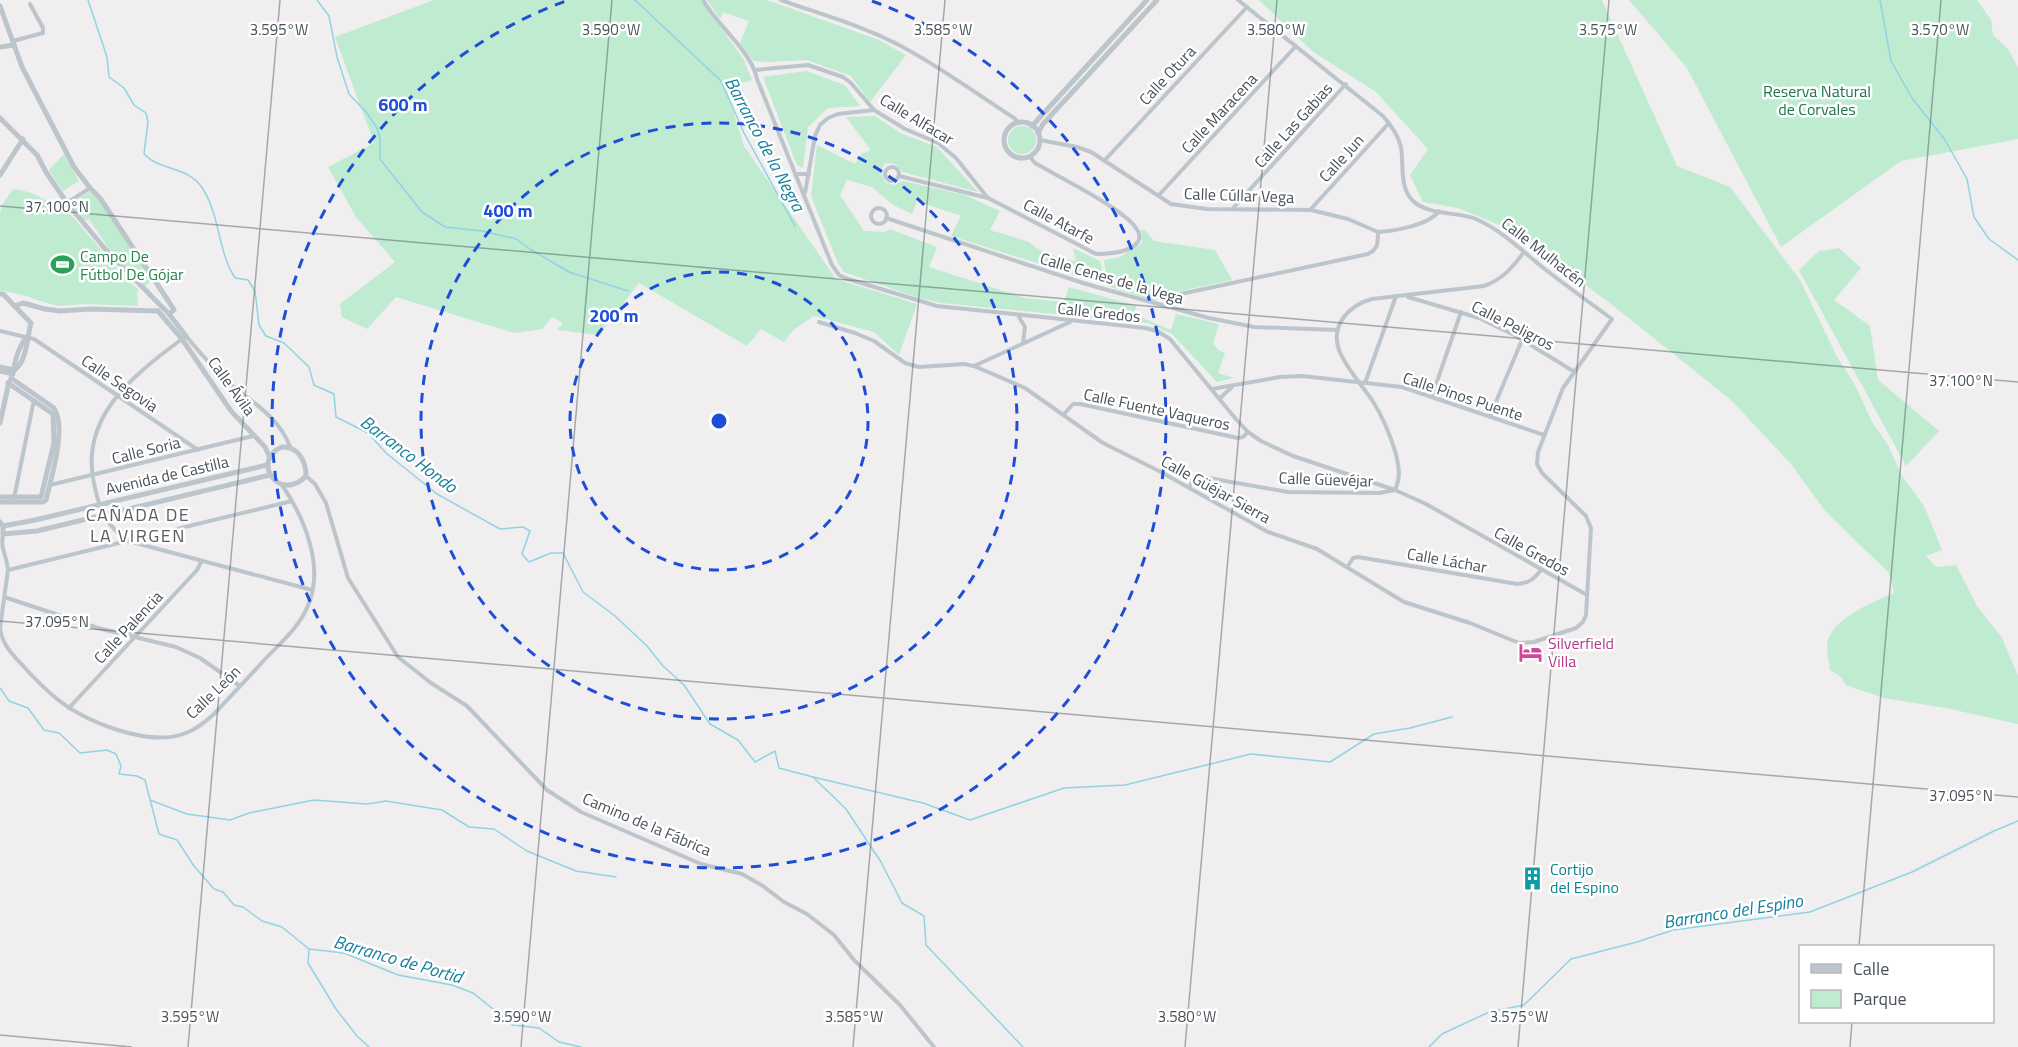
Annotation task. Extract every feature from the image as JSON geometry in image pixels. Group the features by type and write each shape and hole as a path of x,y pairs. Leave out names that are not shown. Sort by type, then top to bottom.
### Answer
{"street":[{"name":"Calle Gredos","path":"703,0 753,65 832,265 839,275 937,306 1157,331 1170,339 1248,432 1275,449 1395,490 1426,504 1587,595"},
{"path":"781,0 867,30 895,43 921,57 1019,123 1032,126 1038,132 1040,140 1037,150 1030,157 1018,158 1012,155 1005,146 1009,129 1019,123"},
{"path":"1038,132 1157,0"},
{"name":"Calle Mulhacén","path":"1238,0 1346,84 1389,123 1396,133 1401,148 1404,187 1410,198 1426,209 1459,214 1490,225 1612,319 1573,371"},
{"path":"1032,126 1146,2 1149,8"},
{"path":"0,47 43,33 43,28 30,4"},
{"path":"0,6 22,67 74,167 100,198 169,302 174,310 169,314"},
{"name":"Calle Otura","path":"1105,160 1246,7"},
{"path":"1110,40 1116,45"},
{"name":"Calle Maracena","path":"1159,195 1296,46"},
{"name":"Calle Alfacar","path":"755,70 798,64 808,65 843,77 874,110 905,129 938,143 956,158 988,198"},
{"path":"1078,76 1083,80"},
{"name":"Calle Las Gabias","path":"1233,208 1346,84"},
{"path":"805,194 815,136 823,121 838,114 874,110"},
{"path":"0,118 37,155 67,203 106,250 184,338 216,370 268,414 287,437 290,447"},
{"name":"Calle Jun","path":"1311,210 1389,123"},
{"path":"0,175 23,139"},
{"name":"Calle Cúllar Vega","path":"1040,140 1077,147 1105,160 1172,204 1208,209 1311,210 1348,219 1378,232"},
{"name":"Calle Atarfe","path":"899,176 988,198 1096,254 1107,254 1130,248 1137,243 1140,236 1138,230 1122,214 1035,163 1030,157"},
{"path":"795,174 809,174"},
{"path":"67,203 90,188"},
{"name":"Calle Cenes de la Vega","path":"878,208 883,209 886,218 881,223 877,223 873,220 872,213 878,208"},
{"path":"1171,307 1173,298 1176,296 1368,254 1374,251 1378,243 1378,232 1394,231 1434,218 1439,211"},
{"name":"Calle Cenes de la Vega","path":"886,218 1086,284 1209,318 1254,327 1337,330"},
{"name":"Calle Peligros","path":"1337,330 1349,309 1360,303 1396,296 1484,286 1504,276 1524,252"},
{"path":"0,294 3,294 31,323 28,342 18,368 11,376 0,423"},
{"path":"1365,382 1396,296"},
{"name":"Calle Peligros","path":"1405,296 1479,318 1522,340 1573,371"},
{"path":"160,310 169,302"},
{"path":"14,306 23,303 60,311 160,310 169,314 184,338"},
{"path":"1432,396 1461,312"},
{"path":"1018,316 1025,327 1022,343"},
{"path":"974,366 1070,321"},
{"name":"Calle Güéjar Sierra","path":"819,322 874,341 905,363 919,367 964,364 974,366 1025,388 1103,443 1189,487 1268,532 1317,549 1404,602 1470,623 1519,643 1534,642 1576,628 1583,622 1586,615 1591,528 1586,516 1542,473 1537,464 1538,452 1544,435"},
{"path":"1337,330 1339,350 1390,434 1400,471 1400,480 1395,490"},
{"name":"Calle Segovia","path":"0,331 34,339 198,450"},
{"path":"184,338 150,364 117,395 99,424 93,443 92,476 102,516 128,541 312,590"},
{"name":"Calle Ávila","path":"184,338 215,389 253,436 265,447 270,458"},
{"path":"1490,416 1522,340"},
{"path":"0,369 53,414 54,443 47,485 42,500 0,502"},
{"path":"1544,435 1563,388 1573,371"},
{"name":"Calle Pinos Puente","path":"1212,389 1280,377 1302,376 1402,387 1544,435"},
{"path":"1220,398 1232,386"},
{"path":"13,500 35,398"},
{"name":"Calle Fuente Vaqueros","path":"1064,414 1073,404 1080,404 1238,438 1248,432"},
{"name":"Calle Soria","path":"47,485 253,436"},
{"path":"265,447 277,449 290,447 296,450 306,468 306,476 292,485 282,485 275,481 267,465 277,449"},
{"name":"Avenida de Castilla","path":"2,524 36,520 267,465"},
{"name":"Avenida de Castilla","path":"3,534 37,531 270,475"},
{"name":"Camino de la Fábrica","path":"306,476 315,484 326,502 348,578 398,657 467,706 547,790 581,812 701,864 741,874 807,914 834,935 854,960 900,1005 934,1047"},
{"name":"Calle Güevéjar","path":"1189,487 1194,479 1203,477 1288,492 1379,493 1395,490"},
{"name":"Calle León","path":"2,524 3,534 0,544 8,563 8,570 0,628 1,638 34,679 69,708 123,731 166,738 185,734 200,726 298,623 309,603 314,573 310,548 289,494 282,485"},
{"path":"289,494 292,485"},
{"path":"0,497 13,500"},
{"path":"8,570 292,501"},
{"path":"152,535 149,542 152,549"},
{"name":"Calle Láchar","path":"1348,566 1353,558 1358,557 1517,584 1525,584 1533,580 1541,570"},
{"name":"Calle Palencia","path":"69,708 197,570 201,561"},
{"path":"4,597 53,614 184,650 218,669 240,686"}],"green space":[{"path":"434,0 701,0 744,60 752,80 726,88 744,146 836,279 917,304 899,355 874,332 814,316 793,330 784,342 761,329 747,346 639,283 599,335 557,330 563,323 552,317 542,329 514,333 396,297 367,329 342,317 340,304 395,262 356,217 328,167 374,143 335,37"},
{"path":"707,0 767,0 879,40 906,55 870,102 851,76 807,60 754,61 740,43 749,21 723,12 720,19"},
{"path":"1259,0 1602,0 1677,166 1730,187 1800,280 1836,355 1855,385 1872,422 1888,445 1902,476 1924,506 1942,550 1926,556 1936,567 1956,565 1977,606 2002,638 2018,676 2018,724 1946,708 1884,698 1846,685 1840,676 1830,670 1827,646 1829,637 1843,620 1853,613 1894,593 1889,573 1826,512 1791,464 1731,400 1620,311 1514,231 1458,208 1423,202 1410,175 1428,149 1376,92 1312,51"},
{"name":"Reserva Natural de Corvales","path":"1629,0 1977,0 1991,20 1993,35 2008,49 2018,68 2018,139 1901,161 1781,247 1687,68"},
{"path":"806,71 845,85 860,106 828,108 808,127 803,168 797,165 763,77"},
{"path":"875,116 900,133 937,147 978,192 903,172 895,164 885,163 881,172 885,182 894,185 903,181 965,195 1000,211 990,230 1029,242 1036,248 1062,259 1076,261 1073,248 1100,261 1106,285 951,236 961,216 917,201 912,214 893,205 872,187 847,180 840,195 864,231 885,232 890,229 937,247 929,267 1025,298 1064,302 1069,287 1137,306 1133,314 1171,330 1176,314 1219,324 1213,343 1218,350 1225,353 1218,373 1234,378 1217,382 1172,334 1148,323 941,303 916,297 844,272 838,263 811,196 817,145 855,164 861,154 871,150 846,117"},
{"path":"1022,126 1032,130 1036,140 1032,150 1022,154 1012,150 1008,140 1012,130"},
{"path":"64,154 79,181 63,191 49,170"},
{"path":"13,189 35,194 54,206 60,202 127,280 139,290 137,292 138,306 85,304 58,306 0,290 0,214 2,205"},
{"path":"89,192 97,198 152,280 145,286 109,249 89,219 85,221 71,203"},
{"path":"1141,230 1145,230 1154,241 1215,250 1232,280 1172,293 1154,301 1108,286 1104,260 1120,257 1142,243"},
{"path":"1839,248 1861,268 1834,300 1870,326 1878,380 1939,431 1906,466 1799,270 1819,251"}],"waterway":[{"name":"Barranco Hondo","path":"88,0 107,57 109,77 124,88 134,105 146,113 148,122 144,154 157,163 190,176 203,189 213,211 229,268 235,278 248,280 255,291 259,325 266,336 284,343 309,367 314,385 334,394 336,417 368,433 386,453 437,494 500,529 523,527 530,531 522,554 529,562 551,553 563,553 583,592 615,616 647,646 663,666 684,685 710,724 738,740 755,762 775,751 779,768 813,777 846,809 881,862 902,903 924,916 926,945 1023,1047"},
{"path":"317,0 329,16 337,57 349,94 367,113 377,128 380,138 380,159 422,212 445,227 482,231 516,239 569,272 628,291"},
{"name":"Barranco de la Negra","path":"635,0 721,81 744,133 795,226"},
{"path":"1880,0 1891,61 1912,98 1945,140 1967,179 1974,217 1989,239 2018,260"},
{"name":"Barranco de Portid","path":"0,688 9,701 28,708 44,730 59,733 80,753 107,750 116,754 121,766 119,774 137,776 145,780 159,834 177,840 194,866 214,889 223,892 234,905 243,907 262,921 282,927 309,949 344,953 398,975 452,985 473,993 513,1025 539,1028 559,1042 581,1047"},
{"path":"813,777 923,803 970,820 1064,788 1125,785 1251,754 1330,762 1374,734 1410,728 1452,717"},
{"path":"150,800 187,814 230,820 249,813 314,800 367,804 386,801 442,810 469,827 494,829 527,851 576,871 616,877"},
{"name":"Barranco del Espino","path":"1429,1047 1442,1034 1489,1012 1524,1005 1571,959 1673,930 1810,912 1912,872 2018,821"},
{"path":"309,949 308,963 336,1009 357,1036 369,1047"}],"place":[{"name":"Campo De Fútbol De Gójar","path":"62,265"},
{"name":"Silverfield Villa","path":"1530,652"},
{"name":"Cortijo del Espino","path":"1532,878"}],"district":[{"name":"CAÑADA DE LA VIRGEN","path":"138,524"}]}
